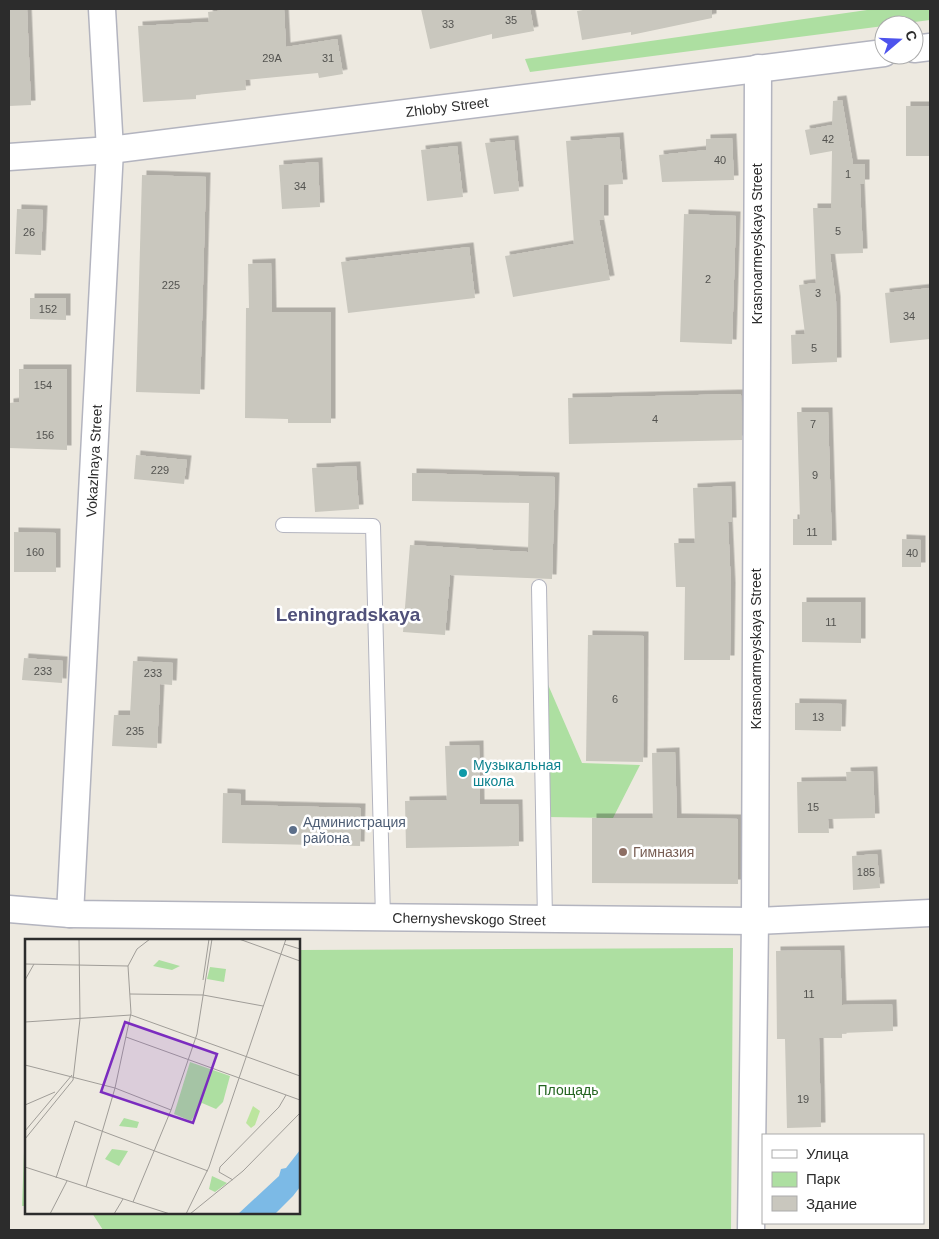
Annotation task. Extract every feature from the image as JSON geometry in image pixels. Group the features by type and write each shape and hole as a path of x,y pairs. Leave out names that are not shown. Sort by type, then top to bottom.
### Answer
{"street":[{"name":"Vokazlnaya Street","path":"70,914 110,150 102,9"},
{"name":"Zhloby Street","path":"9,158 110,150 874,54"},
{"name":"Krasnoarmeyskaya Street","path":"751,1230 755,921 758,68"},
{"name":"Chernyshevskogo Street","path":"9,909 70,914 755,921 930,913"}],"lane":[{"path":"283,525 373,526 383,918"},
{"path":"539,587 545,920"}],"green space":[{"path":"874,9 930,9 930,20 924,21 924,15 874,15 874,27 530,72 525,59"},
{"path":"546,680 582,763 640,765 613,818 547,817"},
{"name":"Площадь","path":"733,948 731,1230 103,1230 93,1214 300,1214 300,950"},
{"path":"25,1124 25,1206 22,1206"}],"building":[{"path":"9,9 27,9 31,105 9,106"},
{"path":"235,9 284,9 286,47 337,39 343,74 319,78 318,73 245,80 246,90 196,95 196,99 143,102 138,26 209,22 208,12"},
{"path":"421,9 530,9 534,31 492,39 492,34 430,49"},
{"path":"591,9 712,9 712,18 631,35 631,32 582,40 577,11"},
{"path":"842,100 853,164 865,164 865,184 860,184 863,253 830,254 836,301 837,362 792,364 791,335 805,334 799,285 816,283 813,208 831,208 832,151 810,155 805,130 832,125 833,101"},
{"path":"906,106 930,106 930,156 906,156"},
{"path":"619,137 623,184 604,185 604,220 599,220 610,280 513,297 505,256 574,244 566,141"},
{"path":"732,138 734,180 662,182 659,155 706,150 706,139"},
{"path":"514,140 519,191 494,194 485,143"},
{"path":"457,146 463,197 427,201 421,150"},
{"path":"318,162 320,207 282,209 279,165"},
{"path":"142,175 206,177 200,394 136,392"},
{"path":"17,209 43,210 41,255 15,254"},
{"path":"684,214 736,216 732,344 680,342"},
{"path":"469,247 475,298 348,313 341,262"},
{"path":"271,263 272,312 331,312 331,423 288,423 288,419 245,418 246,308 249,308 248,264"},
{"path":"930,288 930,339 890,343 885,293"},
{"path":"30,298 66,298 66,320 30,319"},
{"path":"19,369 67,369 67,450 9,448 9,403 19,402"},
{"path":"741,394 742,440 569,444 568,398"},
{"path":"797,412 828,412 832,545 793,545 793,519 800,519"},
{"path":"136,455 187,460 184,484 134,479"},
{"path":"356,466 359,509 315,512 312,468"},
{"path":"412,473 555,477 552,579 450,575 445,635 403,632 410,545 528,552 529,503 412,501"},
{"path":"731,486 732,522 728,522 731,587 730,660 684,660 685,587 676,587 674,543 695,543 693,488"},
{"path":"14,532 56,533 56,572 14,572"},
{"path":"902,539 921,540 921,567 902,567"},
{"path":"802,602 861,602 861,643 802,642"},
{"path":"588,635 644,636 643,762 586,761"},
{"path":"24,658 63,661 62,683 22,680"},
{"path":"133,661 173,663 172,685 160,684 157,748 112,746 114,715 130,715"},
{"path":"795,703 842,704 841,731 795,730"},
{"name":"Музыкальная школа","path":"479,745 480,804 518,804 519,846 406,848 405,801 447,800 445,746"},
{"name":"Гимназия","path":"675,752 677,818 738,819 738,884 592,883 592,818 653,818 652,753"},
{"path":"873,771 875,818 828,819 829,833 798,833 797,782 847,781 846,772"},
{"path":"223,793 241,794 241,805 361,808 360,846 222,843"},
{"path":"877,854 880,888 853,890 852,856"},
{"path":"840,950 842,1005 892,1004 893,1031 842,1033 842,1038 819,1038 821,1127 787,1128 785,1039 777,1039 776,951"}],"place":[{"name":"Музыкальная школа","path":"463,773"},
{"name":"Администрация района","path":"293,830"},
{"name":"Гимназия","path":"623,852"}],"district":[{"name":"Leningradskaya","path":"348,614"}]}
